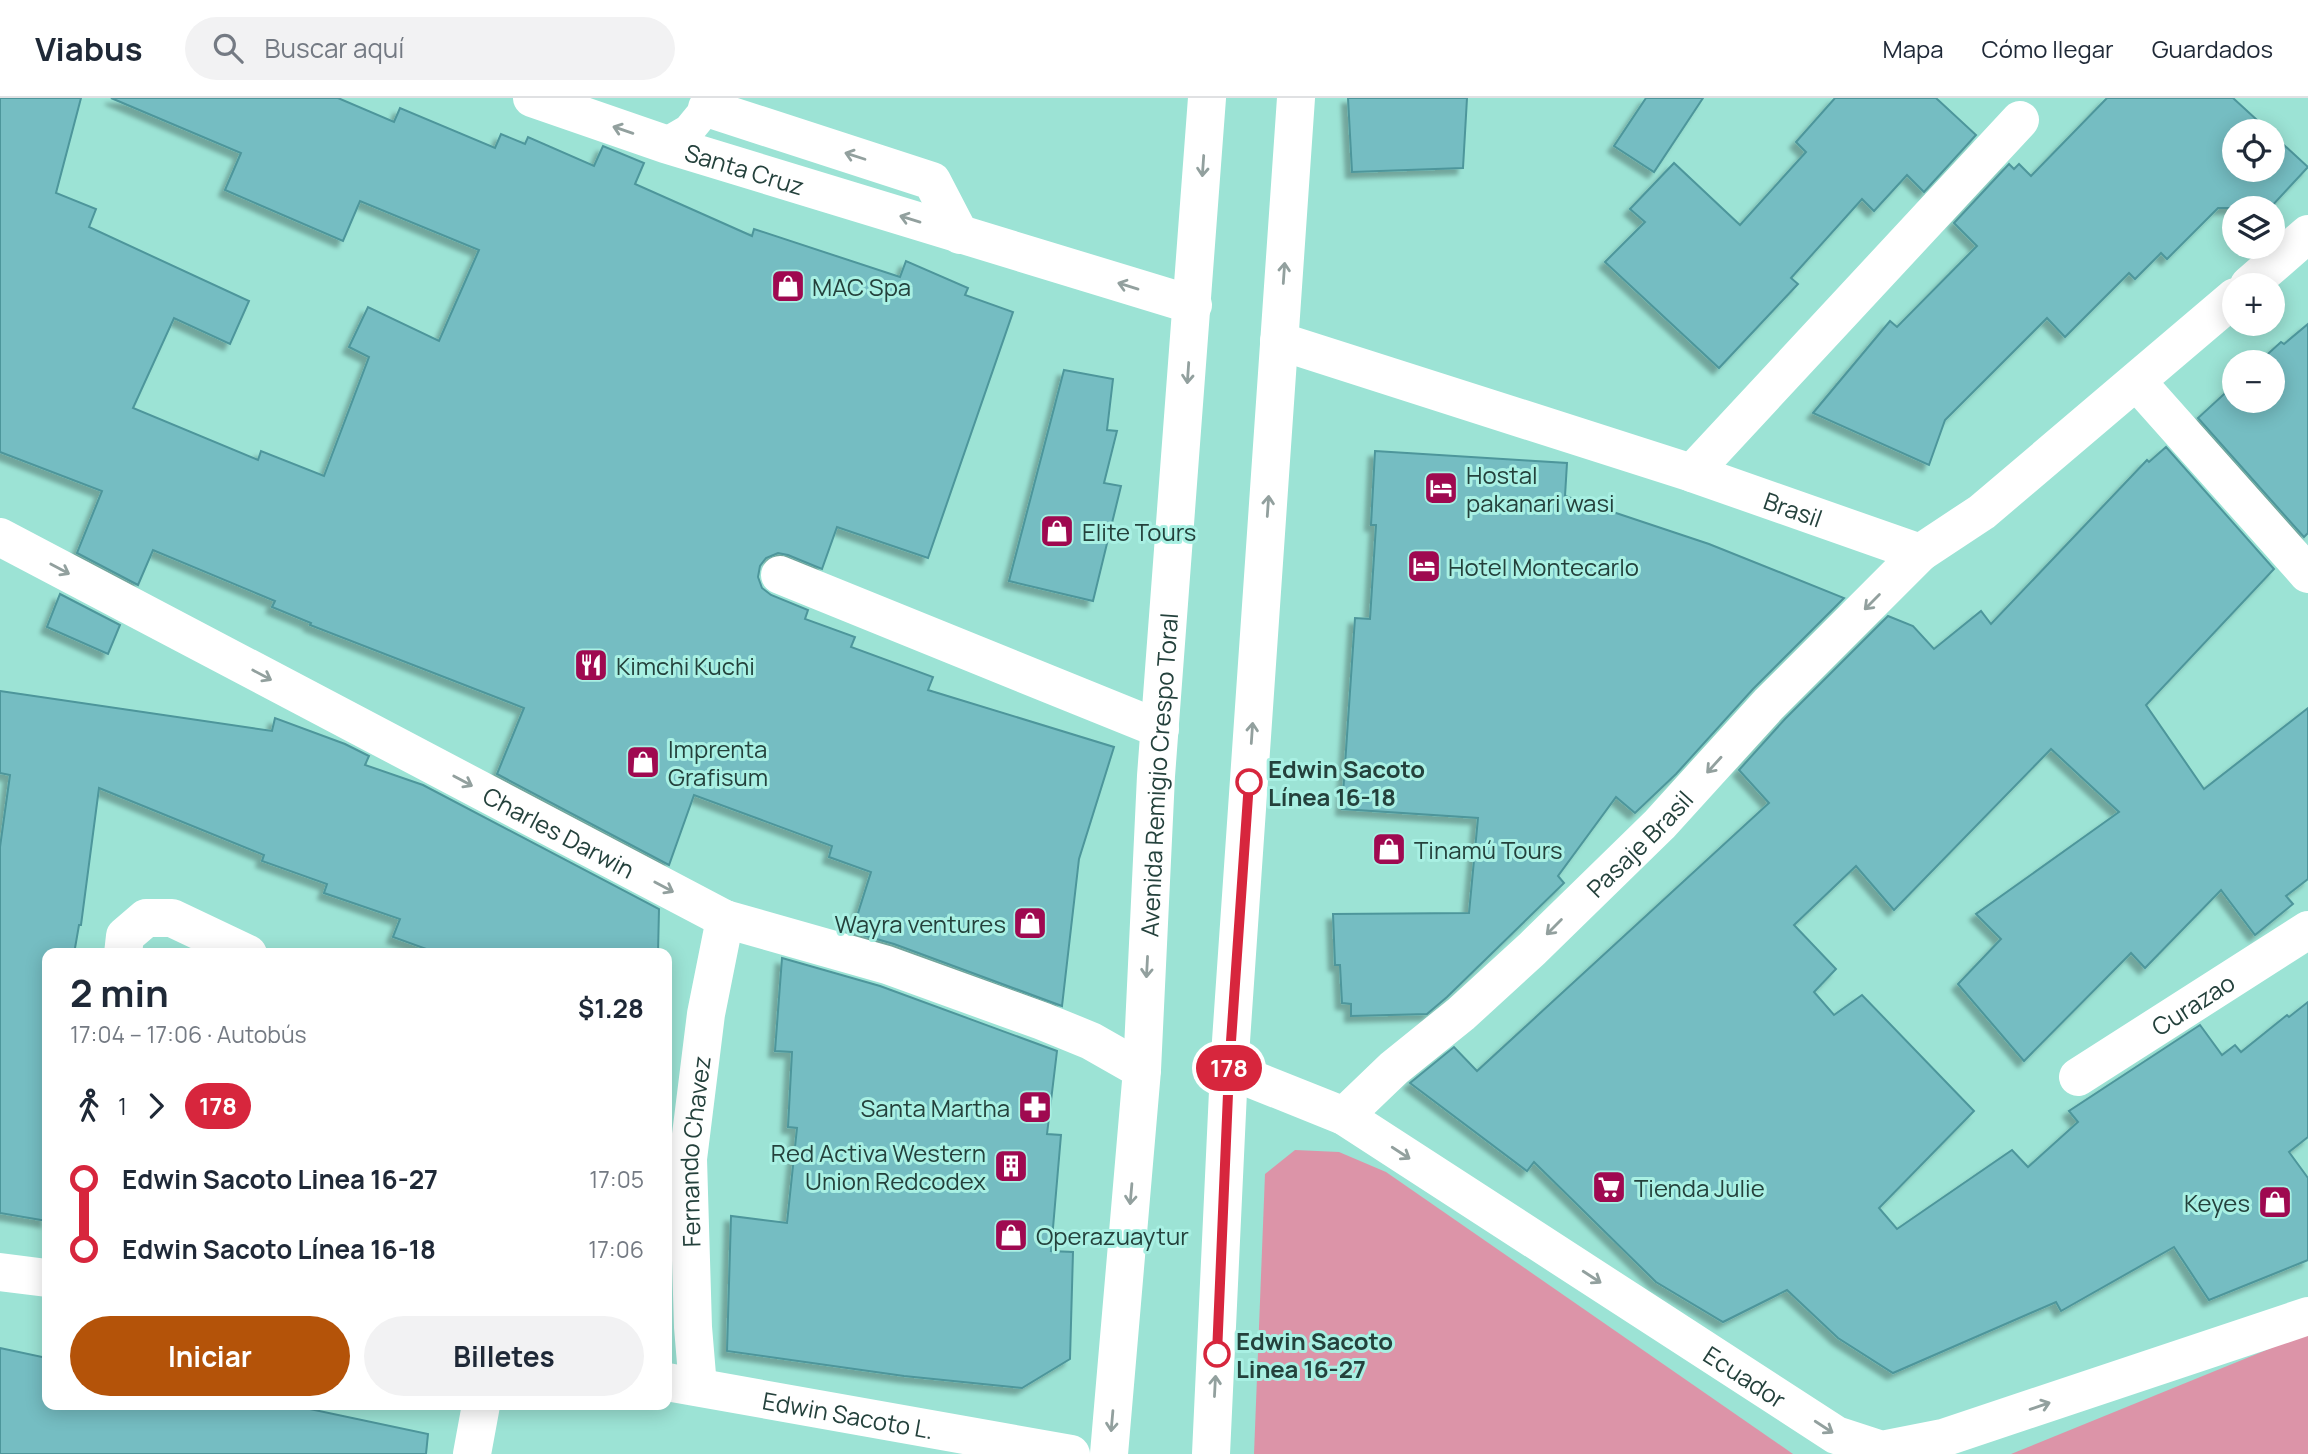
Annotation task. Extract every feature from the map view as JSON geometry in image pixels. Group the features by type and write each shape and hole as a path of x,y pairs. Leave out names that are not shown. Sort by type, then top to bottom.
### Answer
{"street":[{"name":"Santa Cruz","path":"532,98 665,144 1193,305"},
{"name":"Avenida Remigio Crespo Toral","path":"1109,1454 1142,1070 1160,729 1207,98"},
{"path":"1211,1454 1229,1070 1296,98"},
{"name":"Santa Cruz","path":"707,108 932,181 960,235"},
{"path":"1692,473 2020,120"},
{"path":"2263,273 2308,234"},
{"path":"1920,553 1982,512 2222,308"},
{"name":"Brasil","path":"1279,341 1692,473 1920,553"},
{"path":"2137,382 2308,574"},
{"name":"Charles Darwin","path":"0,537 725,919 887,965 1042,1021 1091,1041 1142,1070"},
{"name":"Pasaje Brasil","path":"1344,1116 1394,1068 1461,1014 1532,949 1660,824 1769,704 1920,553"},
{"path":"780,575 1160,729"},
{"path":"124,948 125,936 146,918 172,918 235,948"},
{"name":"Fernando Chavez","path":"682,1384 693,1327 678,1154 725,919"},
{"name":"Curazao","path":"2078,1077 2308,930"},
{"name":"Ecuador","path":"1229,1070 1344,1116 1836,1435 1882,1450 1943,1438 2308,1316"},
{"path":"0,1272 42,1277"},
{"name":"Edwin Sacoto L.","path":"682,1384 1071,1454"},
{"path":"472,1454 480,1410"}],"lane":[{"path":"665,144 689,130 707,108"}],"shaded area":[{"path":"1295,1150 1339,1152 1386,1172 1793,1454 1254,1454 1265,1174"},
{"path":"2308,1333 2308,1454 2011,1454"}],"building":[{"path":"0,98 81,98 56,193 96,209 89,227 249,301 230,344 174,318 133,408 258,460 261,451 324,476 369,357 349,347 368,307 439,341 479,250 360,201 343,241 225,190 241,153 111,98 338,98 394,122 400,108 495,148 501,134 525,144 528,137 594,166 603,146 644,163 635,184 752,236 754,229 900,277 906,261 968,288 965,295 1013,312 928,558 837,527 822,569 778,553 766,558 760,566 758,577 762,588 771,595 808,610 805,619 855,637 851,647 933,677 928,690 1114,747 1079,859 1062,1006 894,944 852,932 871,872 829,857 832,846 694,795 669,865 497,774 524,708 310,625 311,623 272,607 275,601 153,550 138,585 77,553 102,491 0,452"},
{"path":"1348,98 1467,98 1463,168 1352,172"},
{"path":"1646,98 1703,98 1654,172 1614,146"},
{"path":"1835,98 1936,98 1976,135 1924,192 1907,175 1874,211 1862,199 1791,278 1798,284 1719,368 1605,262 1645,222 1630,209 1674,163 1740,225 1806,152 1796,142"},
{"path":"2107,98 2233,98 2256,119 2222,119 2222,182 2285,182 2285,146 2308,167 2281,196 2222,196 2222,208 2218,208 2167,259 2161,253 2135,279 2129,273 2065,337 2047,318 1945,420 1929,465 1813,413 1890,321 1897,327 1977,246 1954,223 2009,164 2014,169 2019,164 2031,176"},
{"path":"2308,324 2308,533 2304,537 2198,418 2222,396 2222,413 2285,413 2285,350 2272,350 2281,342 2284,344"},
{"path":"1064,370 1113,379 1107,430 1117,431 1104,483 1121,486 1093,601 1009,581"},
{"path":"2166,447 2274,569 2146,705 2204,789 2308,708 2308,879 2286,896 2293,904 2255,935 2221,890 2145,968 2131,953 2024,1061 1958,984 2001,939 1976,914 2119,812 2051,749 1894,910 1856,866 1794,925 1836,969 1814,992 1834,1015 1862,995 1974,1111 1879,1208 1897,1229 2012,1150 2028,1167 2078,1122 2069,1111 2200,1025 2222,1055 2235,1045 2241,1052 2287,1015 2289,1017 2308,1002 2308,1137 2289,1152 2308,1178 2308,1260 2209,1300 2174,1247 2061,1311 2056,1302 1893,1373 1838,1338 1787,1290 1723,1322 1656,1282 1534,1162 1527,1171 1410,1083 1454,1047 1477,1071 1769,803 1739,770 1785,719 1888,616 1913,626 1934,649 1981,611 1991,624 2147,460 2149,462"},
{"path":"1375,451 1567,463 1565,496 1709,544 1844,598 1753,689 1676,774 1635,813 1616,797 1558,876 1564,883 1427,1014 1351,1016 1351,1004 1342,1003 1340,965 1335,965 1333,914 1469,913 1478,818 1342,809 1355,618 1370,619 1376,525 1371,525"},
{"path":"60,594 120,625 108,654 47,627"},
{"path":"0,691 272,731 275,718 345,744 369,756 365,765 423,785 659,909 658,948 423,948 393,937 400,919 324,893 327,884 262,861 264,855 99,788 81,925 75,948 42,948 42,1220 0,1213 0,847 10,775 0,773"},
{"path":"782,958 880,986 1057,1051 1047,1134 1061,1135 1051,1251 1073,1252 1070,1359 1022,1388 904,1376 727,1351 731,1216 787,1223 797,1128 788,1127 792,1052 775,1051"},
{"path":"0,1348 42,1357 42,1410 315,1410 428,1434 426,1454 0,1454"}],"bus line":[{"name":"178","path":"1217,1354 1229,1070 1249,782"}],"place":[{"name":"MAC Spa","path":"788,286"},
{"name":"Hostal pakanari wasi","path":"1441,488"},
{"name":"Elite Tours","path":"1057,531"},
{"name":"Hotel Montecarlo","path":"1424,566"},
{"name":"Kimchi Kuchi","path":"591,665"},
{"name":"Imprenta Grafisum","path":"643,762"},
{"name":"Edwin Sacoto Línea 16-18","path":"1249,782"},
{"name":"Tinamú Tours","path":"1389,849"},
{"name":"Wayra ventures","path":"1030,923"},
{"name":"Santa Martha","path":"1035,1107"},
{"name":"Red Activa Western Union Redcodex","path":"1011,1166"},
{"name":"Tienda Julie","path":"1609,1187"},
{"name":"Keyes","path":"2275,1202"},
{"name":"Operazuaytur","path":"1011,1235"},
{"name":"Edwin Sacoto Linea 16-27","path":"1217,1354"}]}
